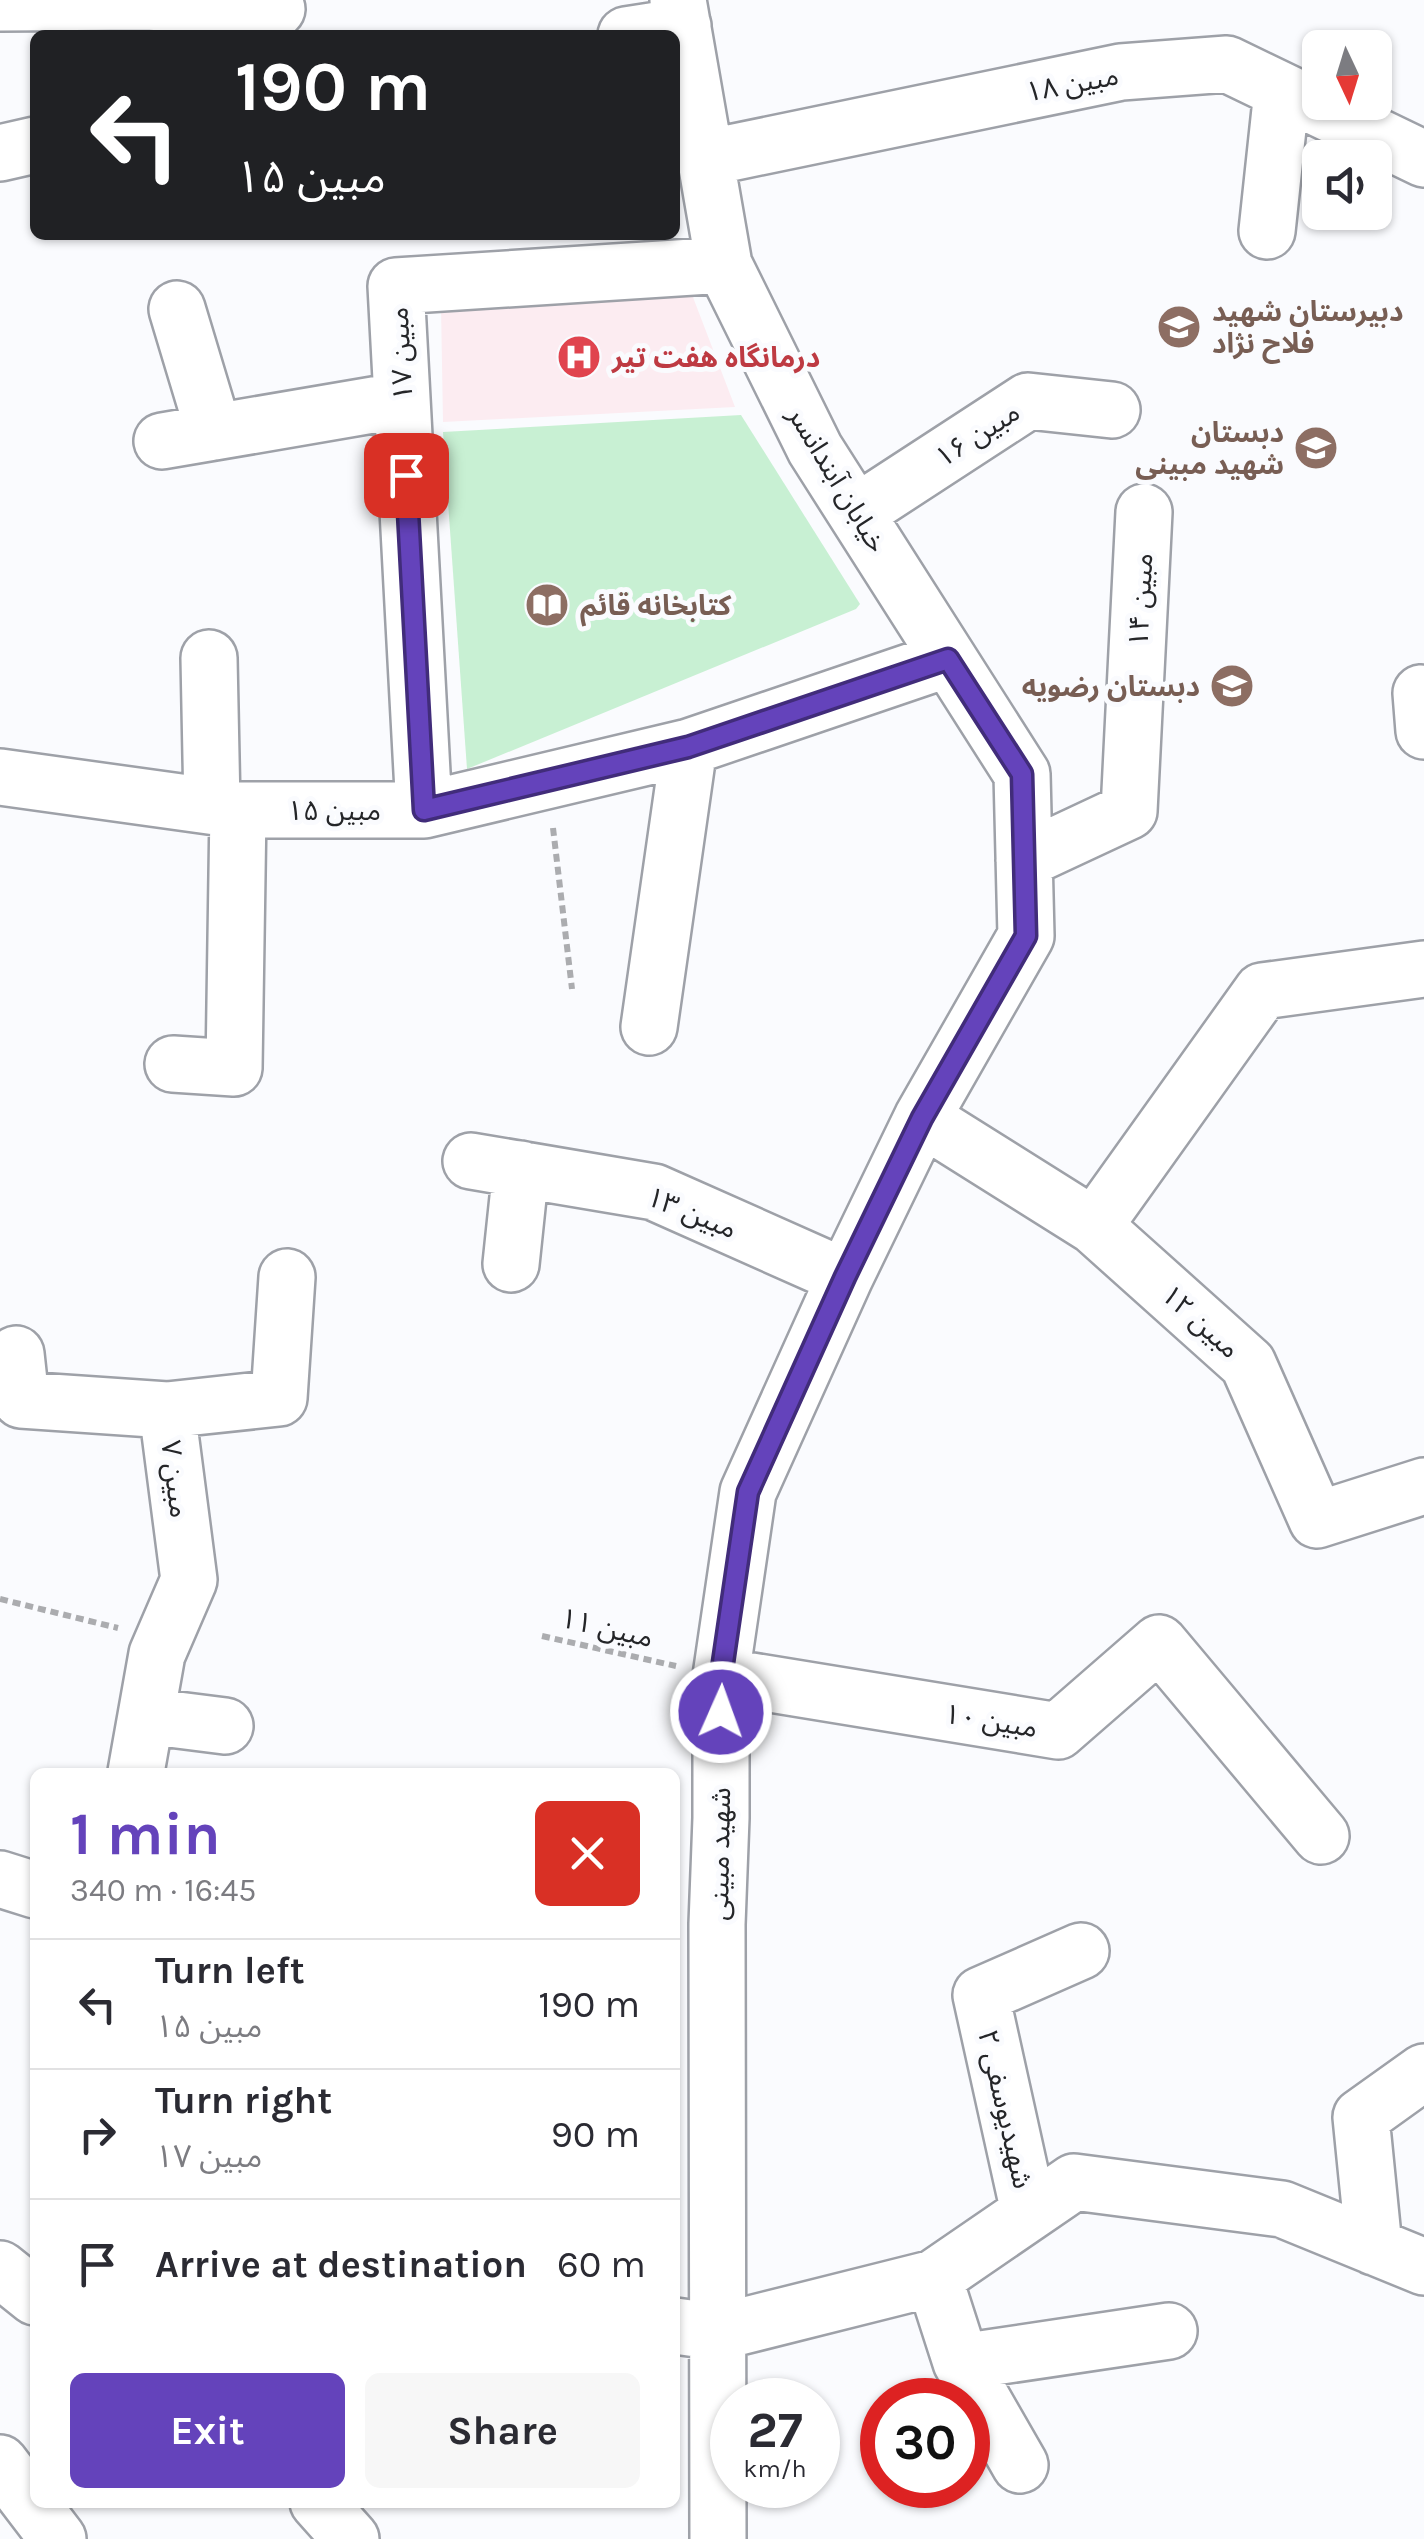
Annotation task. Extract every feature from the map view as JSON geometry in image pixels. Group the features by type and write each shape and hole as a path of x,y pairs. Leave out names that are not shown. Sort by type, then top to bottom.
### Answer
{"street":[{"path":"0,3 146,1 278,15"},
{"path":"638,30 681,13"},
{"name":"خیابان آبندانسر","path":"681,13 724,265 815,450 948,659"},
{"name":"مبین ۱۸","path":"706,158 1121,72 1227,64 1424,159"},
{"path":"1268,231 1282,91"},
{"path":"0,153 30,146"},
{"name":"مبین ۱۷","path":"424,810 396,286 724,265"},
{"path":"178,310 214,432"},
{"path":"162,440 402,400"},
{"name":"مبین ۱۶","path":"856,513 1028,401 1112,410"},
{"name":"مبین ۱۴","path":"1024,860 1130,812 1144,512"},
{"path":"173,1064 234,1068 225,808 210,658"},
{"name":"مبین ۱۵","path":"0,777 225,808 424,810 688,747 948,659"},
{"name":"شهید مبینی","path":"718,2539 697,2329 696,1923 721,1818 721,1676 748,1492 922,1118 1026,936 1022,774 948,659"},
{"path":"649,1027 688,747"},
{"path":"1094,1226 1262,992 1424,969"},
{"name":"مبین ۱۲","path":"922,1118 1094,1226 1248,1364 1317,1520 1424,1486"},
{"name":"مبین ۱۳","path":"511,1264 496,1165 654,1192 845,1277"},
{"name":"مبین ۷","path":"137,1768 156,1654 189,1580 167,1410 279,1398 287,1277"},
{"path":"16,1354 21,1400 167,1410"},
{"name":"مبین ۱۰","path":"721,1676 1058,1731 1159,1644 1321,1836"},
{"path":"146,1716 225,1726"},
{"path":"0,1879 30,1888"},
{"name":"شهیدیوسفی ۲","path":"1029,2212 981,1995 1081,1951"},
{"path":"1374,2247 1361,2117 1424,2072"},
{"path":"697,2329 934,2278 1074,2182 1282,2209 1424,2268"},
{"path":"0,2269 30,2292"},
{"path":"934,2278 961,2362 1020,2465"},
{"path":"961,2362 1169,2331"},
{"path":"0,2462 30,2499"},
{"path":"37,2508 62,2539 80,2508"},
{"path":"323,2508 351,2539"}],"path":[{"path":"545,782 572,988"},
{"path":"0,1599 163,1639"},
{"name":"مبین ۱۱","path":"542,1636 721,1676"}],"shaded area":[{"name":"درمانگاه هفت تیر","path":"691,292 735,407 443,422 441,307"}],"green space":[{"path":"741,415 860,604 856,609 467,769 443,432"}],"place":[{"name":"دبیرستان شهید فلاح نژاد","path":"1179,327"},
{"name":"درمانگاه هفت تیر","path":"579,357"},
{"name":"دبستان شهید مبینی","path":"1316,448"},
{"name":"کتابخانه قائم","path":"547,605"},
{"name":"دبستان رضویه","path":"1232,686"}],"route":[{"path":"406,475 424,810 688,747 948,659 1022,774 1026,936 922,1118 748,1492 721,1676 721,1712"}]}
